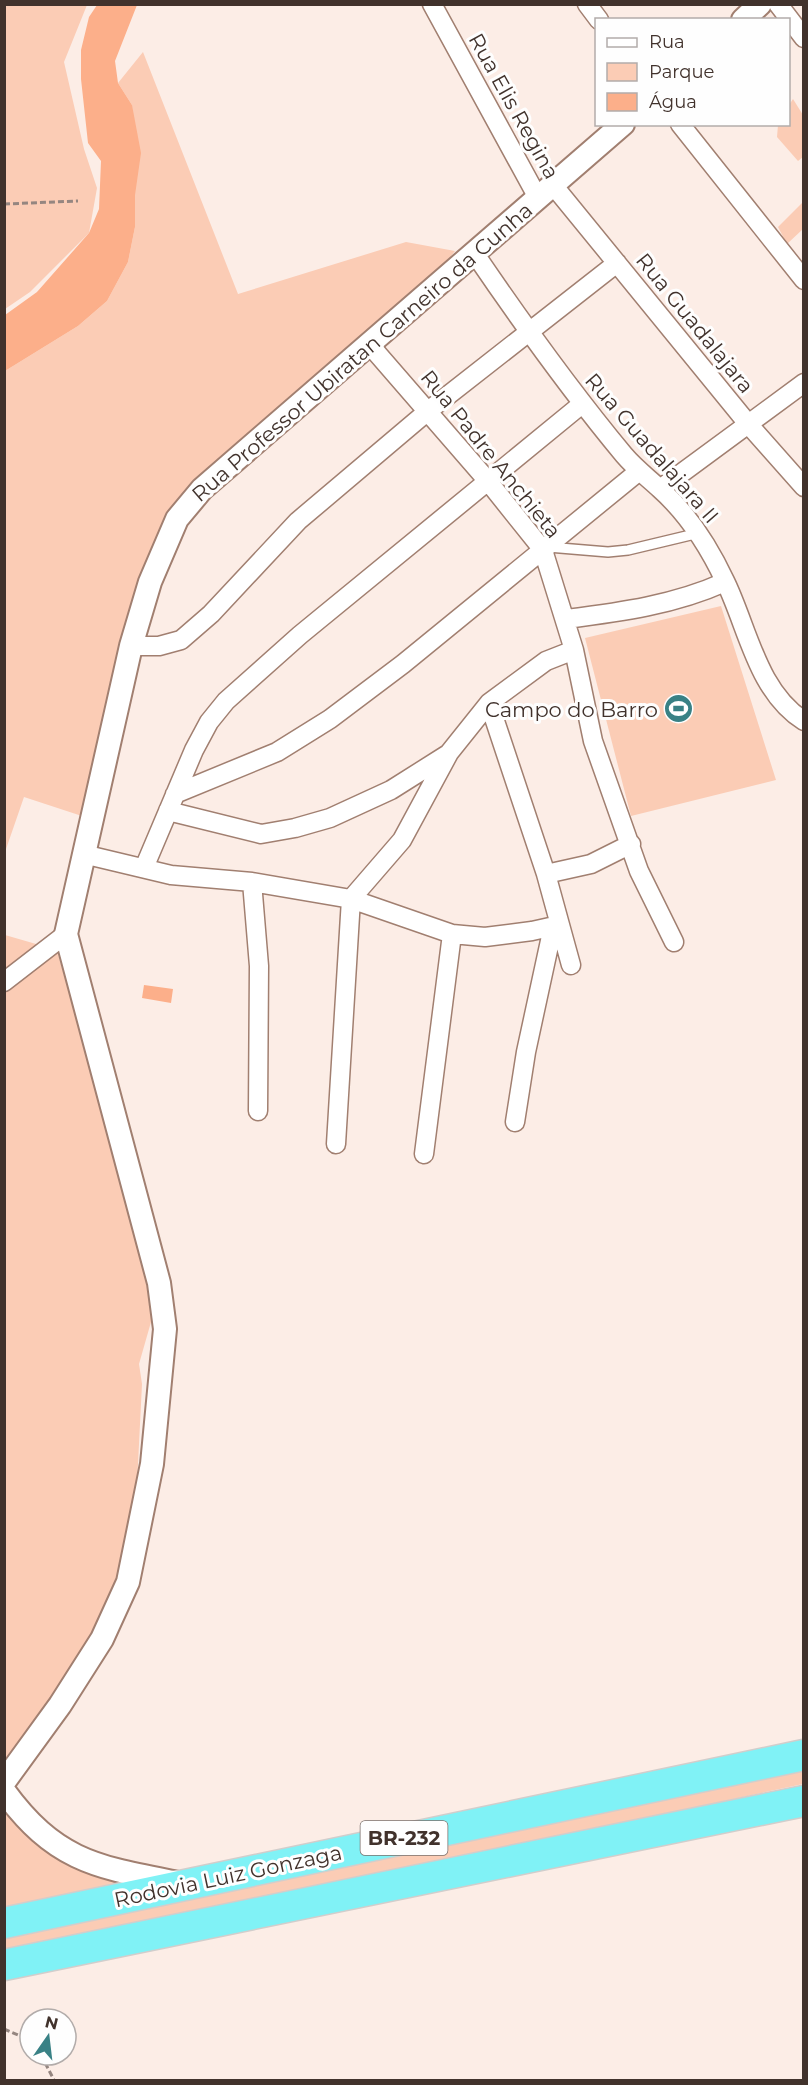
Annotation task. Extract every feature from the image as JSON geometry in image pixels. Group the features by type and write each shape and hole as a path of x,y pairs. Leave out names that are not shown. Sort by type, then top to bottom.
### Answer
{"highway":[{"name":"Rodovia Luiz Gonzaga","path":"4,1923 191,1885 452,1827 804,1755"},
{"name":"Rodovia Luiz Gonzaga","path":"4,1965 804,1801"}],"street":[{"name":"Rua Elis Regina","path":"432,4 546,192"},
{"path":"587,4 598,18"},
{"path":"745,18 760,4"},
{"path":"778,4 789,18"},
{"path":"790,20 804,38"},
{"name":"Rua Professor Ubiratan Carneiro da Cunha","path":"66,934 131,646 153,572 177,519 202,489 621,126"},
{"path":"682,126 804,280"},
{"name":"Rua Guadalajara","path":"546,192 617,263 749,425 804,487"},
{"name":"Rua Guadalajara II","path":"475,254 582,404 638,472 660,489 700,533 725,582 766,679 786,709 804,721"},
{"path":"131,646 159,646 181,640 211,614 298,521 428,411 617,263"},
{"name":"Rua Padre Anchieta","path":"369,344 546,549 574,650 593,741 639,870 674,942"},
{"path":"660,489 804,383"},
{"path":"144,868 195,750 209,722 226,701 300,635 582,404"},
{"path":"172,802 277,752 330,719 546,549 638,472"},
{"path":"566,619 639,610 697,595 725,582"},
{"path":"336,1144 351,898 402,840 449,753 489,703 546,661 574,650"},
{"path":"489,703 546,874 556,926 572,965"},
{"path":"172,802 261,834 295,828 330,818 391,790 449,753"},
{"path":"546,874 591,864 631,844"},
{"path":"83,854 171,875 252,882 351,898 452,934 485,937 556,926"},
{"path":"252,882 259,966 258,1111"},
{"path":"516,1122 526,1052 556,926"},
{"path":"4,982 66,934 159,1283 165,1329 152,1464 128,1582 102,1640 60,1706 4,1782"},
{"path":"424,1154 452,934"},
{"path":"4,1791 30,1823 47,1839 74,1857 125,1872 191,1885"}],"lane":[{"path":"546,549 618,551 700,533"}],"path":[{"path":"4,204 78,201"},
{"path":"4,2029 18,2035"}],"green space":[{"path":"5,5 87,5 64,62 84,149 97,188 89,233 30,292 5,309"},
{"path":"143,52 238,294 406,242 455,251 443,266 172,507 112,682 91,819 24,797 5,852 5,371 78,326 107,301 128,262 135,227 132,105 118,83"},
{"path":"793,99 803,115 803,157 798,161 777,137 778,126 790,126 790,104"},
{"path":"803,202 803,229 787,244 778,227"},
{"name":"Campo do Barro","path":"721,606 776,780 631,816 585,638"},
{"path":"5,935 43,946 58,954 157,1301 139,1364 142,1384 135,1524 105,1621 5,1766"},
{"path":"803,1766 803,1784 5,1956 4,1935"},
{"path":"4,1803 36,1838 152,1883 5,1914"}],"water":[{"path":"97,5 137,5 115,61 118,83 132,105 141,153 135,195 135,227 128,262 107,301 78,326 5,371 5,315 37,292 89,233 99,209 101,161 88,143 81,79 81,50 89,17"},
{"path":"144,985 173,989 171,1003 142,998"}],"place":[{"name":"Campo do Barro","path":"679,709"}]}
